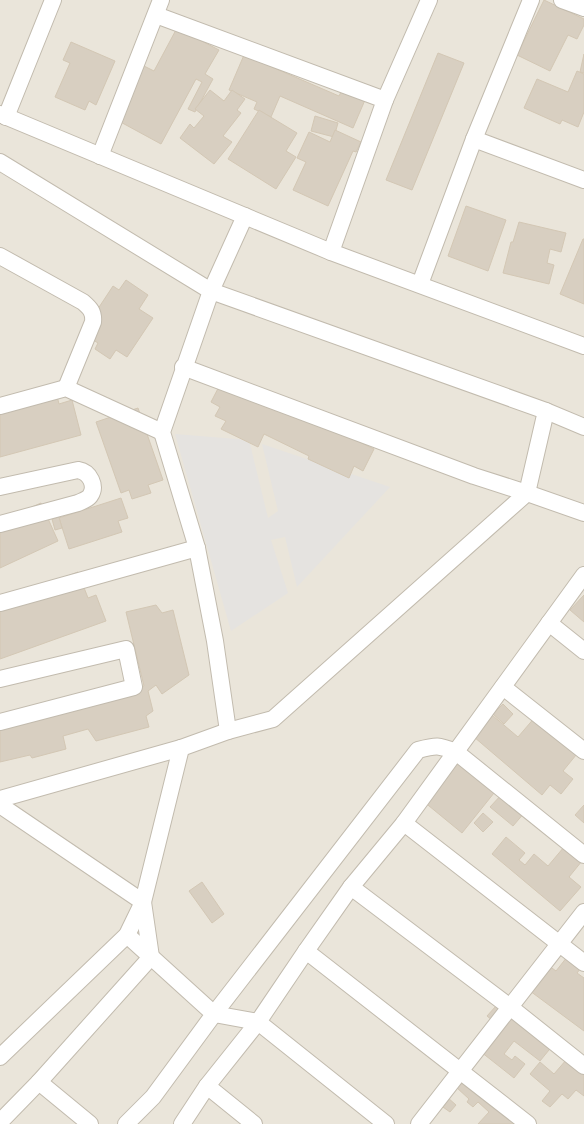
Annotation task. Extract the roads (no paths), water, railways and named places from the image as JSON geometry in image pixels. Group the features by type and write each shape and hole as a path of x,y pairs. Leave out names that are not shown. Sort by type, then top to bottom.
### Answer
{"street":[{"path":"53,0 3,116 331,252 584,346"},
{"path":"100,156 162,0"},
{"path":"331,252 385,100 429,0"},
{"path":"420,284 474,139 531,0"},
{"path":"562,0 584,8"},
{"path":"156,15 385,100"},
{"path":"474,139 584,180"},
{"path":"0,162 211,291 546,411 584,427"},
{"path":"228,731 216,641 197,548 162,432 183,367 211,291 245,216"},
{"path":"0,256 83,302 90,308 94,315 94,322 66,388"},
{"path":"183,367 474,476 527,492 584,513"},
{"path":"0,406 66,388 162,432"},
{"path":"0,799 181,748 228,731 273,719 527,492 546,411"},
{"path":"0,487 78,470 87,474 91,480 92,487 91,495 86,500 0,524"},
{"path":"0,603 197,548"},
{"path":"182,1124 206,1086 258,1022 352,887 404,823 549,623 583,580"},
{"path":"549,623 584,651"},
{"path":"0,679 126,649 134,687 0,722"},
{"path":"503,686 584,751"},
{"path":"126,1124 152,1097 406,763 418,750 440,746 456,752 584,855"},
{"path":"0,1057 127,935 142,902 181,748"},
{"path":"0,804 142,902 151,957"},
{"path":"404,823 584,963"},
{"path":"352,887 510,1007 584,1066"},
{"path":"419,1124 584,912"},
{"path":"127,935 214,1014 258,1022 386,1124"},
{"path":"306,951 528,1124"},
{"path":"0,1122 151,957"},
{"path":"38,1082 90,1124"},
{"path":"206,1086 254,1124"}]}
